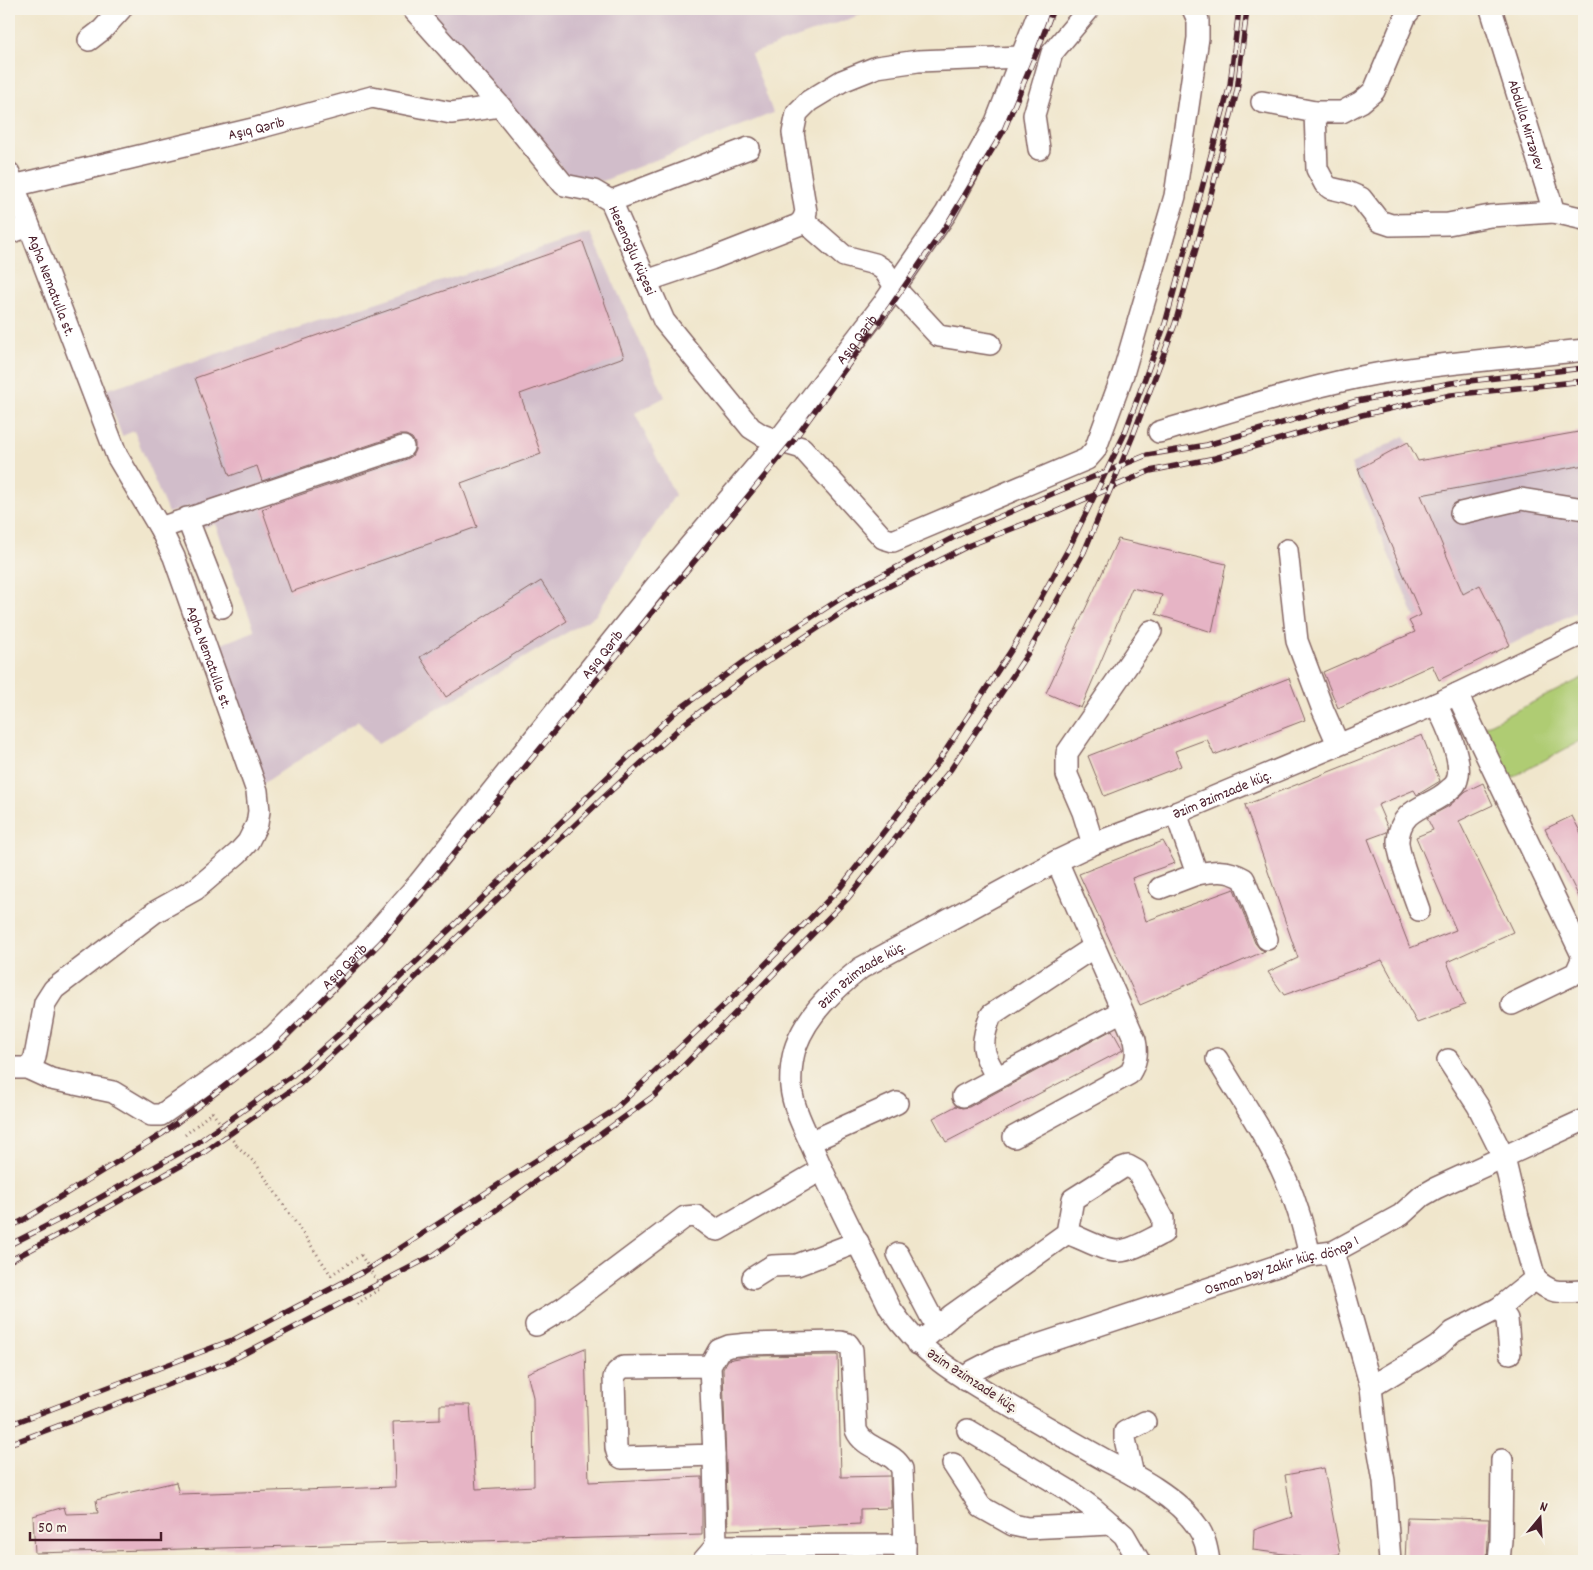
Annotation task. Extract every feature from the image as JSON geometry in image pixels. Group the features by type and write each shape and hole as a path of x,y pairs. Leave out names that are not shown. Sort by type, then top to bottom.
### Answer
{"street":[{"path":"90,40 122,9"},
{"name":"Hesenoğlu Küçesi","path":"413,9 500,106 564,185 594,191 611,201 664,321 712,383 751,428 762,435 802,448 883,538 893,541 1086,459 1095,450 1123,374 1175,196 1198,38 1198,20 1193,9"},
{"name":"Aşıq Qərib","path":"18,1068 51,1079 113,1092 151,1115 161,1115 274,1036 366,944 419,883 656,586 778,441 895,288 946,214 992,130 1040,9"},
{"path":"1039,149 1034,115 1052,53 1089,9"},
{"path":"1262,102 1315,112 1342,112 1361,102 1374,90 1406,15 1411,9"},
{"name":"Abdulla Mirzəyev","path":"1491,9 1554,212"},
{"path":"646,280 789,229 798,225 803,220 806,212 793,133 797,113 809,101 842,81 876,67 918,61 1021,57"},
{"name":"Aşıq Qərib","path":"11,179 265,126 372,97 452,114 500,106"},
{"path":"1315,112 1317,168 1325,184 1330,188 1361,198 1379,221 1390,225 1448,224 1490,216 1554,212 1584,219"},
{"path":"611,201 749,148"},
{"name":"Agha Nematulla st.","path":"11,179 117,456 160,528 174,557 256,791 259,811 257,824 248,842 238,853 196,889 155,912 54,989 45,1003 32,1064 18,1068"},
{"path":"803,220 844,256 875,264 884,270 895,288 940,336 990,344"},
{"path":"9,233 29,226"},
{"path":"1159,432 1291,394 1374,375 1454,362 1584,350"},
{"path":"160,528 403,447"},
{"path":"1461,513 1521,499 1584,509"},
{"path":"186,518 222,608"},
{"path":"1287,550 1297,640 1338,744"},
{"path":"1093,844 1083,812 1067,775 1068,753 1151,631"},
{"name":"Əzim Əzimzade küç.","path":"1209,1561 1205,1540 1197,1526 1182,1509 1133,1475 1061,1436 966,1380 918,1344 903,1326 890,1308 821,1170 798,1117 791,1087 796,1046 806,1026 823,1001 860,968 1057,860 1093,844 1176,813 1436,704 1584,633"},
{"path":"1457,694 1583,957 1576,973 1512,1004"},
{"path":"1419,910 1398,842 1400,826 1408,814 1447,792 1457,782 1458,772 1454,743 1436,704"},
{"path":"1176,813 1197,874"},
{"path":"1014,1137 1129,1074 1135,1065 1136,1046 1057,860"},
{"path":"1160,888 1197,874 1218,871 1228,872 1244,878 1267,939"},
{"path":"997,1077 986,1060 983,1047 984,1033 991,1015 1094,947"},
{"path":"963,1096 1122,1011"},
{"path":"1217,1059 1270,1147 1298,1210 1310,1255"},
{"path":"1448,1060 1478,1106 1504,1158 1535,1279 1545,1288 1556,1292 1584,1291"},
{"path":"810,1142 897,1103"},
{"name":"Osman bəy Zakir küç. döngə 1","path":"966,1380 973,1371 996,1359 1310,1255 1333,1252 1401,1215 1422,1196 1436,1188 1584,1120"},
{"path":"918,1344 952,1315 1067,1233 1073,1199 1122,1168 1128,1166 1137,1171 1163,1218 1164,1226 1163,1233 1136,1246 1118,1251 1107,1249 1067,1233"},
{"path":"536,1325 564,1308 685,1217 696,1216 713,1229 718,1230 821,1170"},
{"path":"753,1278 769,1267 797,1265 858,1242"},
{"path":"1333,1252 1371,1387 1376,1435 1384,1481 1390,1561"},
{"path":"898,1254 937,1328"},
{"path":"1371,1387 1438,1346 1453,1332 1499,1308 1535,1279"},
{"path":"1499,1308 1507,1319 1510,1353"},
{"path":"840,1342 848,1344 852,1350 856,1430 858,1436 864,1442 897,1461 902,1470 905,1553 710,1553 714,1455 710,1366 719,1350 729,1346 840,1342"},
{"path":"710,1366 623,1367 617,1372 614,1378 616,1448 622,1458 714,1455"},
{"path":"1133,1475 1124,1439 1125,1432 1145,1422"},
{"path":"968,1430 1068,1490 1094,1509 1124,1535 1139,1561"},
{"path":"1499,1561 1502,1460"},
{"path":"953,1464 981,1507 1014,1525 1027,1528 1111,1524"}],"path":[{"path":"185,1135 212,1112 237,1146 256,1164 331,1275 361,1255 381,1288 356,1304"}],"shaded area":[{"path":"423,9 867,9 863,14 751,54 773,113 603,181 568,175"},
{"path":"591,233 665,397 635,413 675,495 595,616 378,744 358,721 261,785 211,648 255,631 215,524 198,529 189,507 168,513 134,431 122,436 105,390"},
{"path":"1584,431 1584,608 1510,645 1480,586 1415,618 1351,464 1404,436 1418,461"}],"green space":[{"path":"1584,677 1584,739 1511,778 1485,726"}],"building":[{"path":"583,242 624,357 520,394 541,454 461,483 477,527 291,592 262,509 407,459 412,456 415,450 415,443 412,438 406,435 399,435 262,481 257,466 230,476 195,378"},
{"path":"1584,431 1584,465 1421,495 1463,594 1480,585 1510,645 1439,680 1432,665 1338,708 1323,672 1415,632 1409,621 1421,615 1358,469 1408,442 1418,461"},
{"path":"1118,539 1226,564 1212,632 1156,614 1162,595 1132,588 1081,708 1046,693"},
{"path":"541,581 567,621 446,697 420,657"},
{"path":"1289,678 1305,720 1214,755 1207,739 1175,751 1181,766 1104,796 1088,756"},
{"path":"1422,735 1440,781 1417,795 1414,790 1378,805 1388,828 1387,832 1368,839 1410,948 1456,930 1416,837 1433,830 1427,818 1449,806 1466,791 1483,783 1493,805 1459,821 1513,932 1447,962 1465,1005 1417,1023 1382,960 1284,995 1268,972 1298,958 1245,805"},
{"path":"1572,816 1584,839 1584,907 1545,829"},
{"path":"1163,841 1175,863 1132,878 1146,921 1234,889 1255,943 1260,949 1265,951 1140,1005 1079,874"},
{"path":"1112,1030 1123,1050 946,1142 933,1118 956,1106 962,1108 969,1107"},
{"path":"585,1348 589,1482 702,1477 702,1535 35,1553 33,1516 64,1507 66,1514 98,1513 96,1500 176,1482 179,1494 395,1487 393,1422 440,1420 440,1405 470,1405 476,1489 534,1486 533,1397 527,1373"},
{"path":"838,1355 841,1477 890,1476 891,1508 860,1509 860,1524 728,1530 723,1369 728,1360 749,1356"},
{"path":"1324,1468 1340,1554 1300,1561 1299,1556 1253,1550 1254,1530 1292,1517 1285,1475"},
{"path":"1407,1517 1489,1519 1487,1561 1405,1561"}],"railway":[{"path":"9,1227 162,1134 274,1048 381,942 791,444 890,307 946,226 1004,130 1053,9"},
{"path":"9,1425 235,1339 365,1271 613,1111 741,989 840,888 938,762 1014,646 1070,546 1124,435 1165,324 1230,85 1239,9"},
{"path":"9,1443 228,1362 434,1255 655,1095 848,898 951,769 1028,653 1084,552 1132,438 1175,324 1237,91 1247,9"},
{"path":"9,1245 80,1209 197,1143 293,1075 367,1009 674,713 756,653 854,590 964,532 1147,455 1207,445 1357,401 1451,383 1584,368"},
{"path":"9,1261 84,1221 203,1153 300,1084 377,1014 602,799 684,724 762,665 858,602 970,545 1055,512 1150,471 1215,458 1362,415 1451,395 1584,381"}]}
